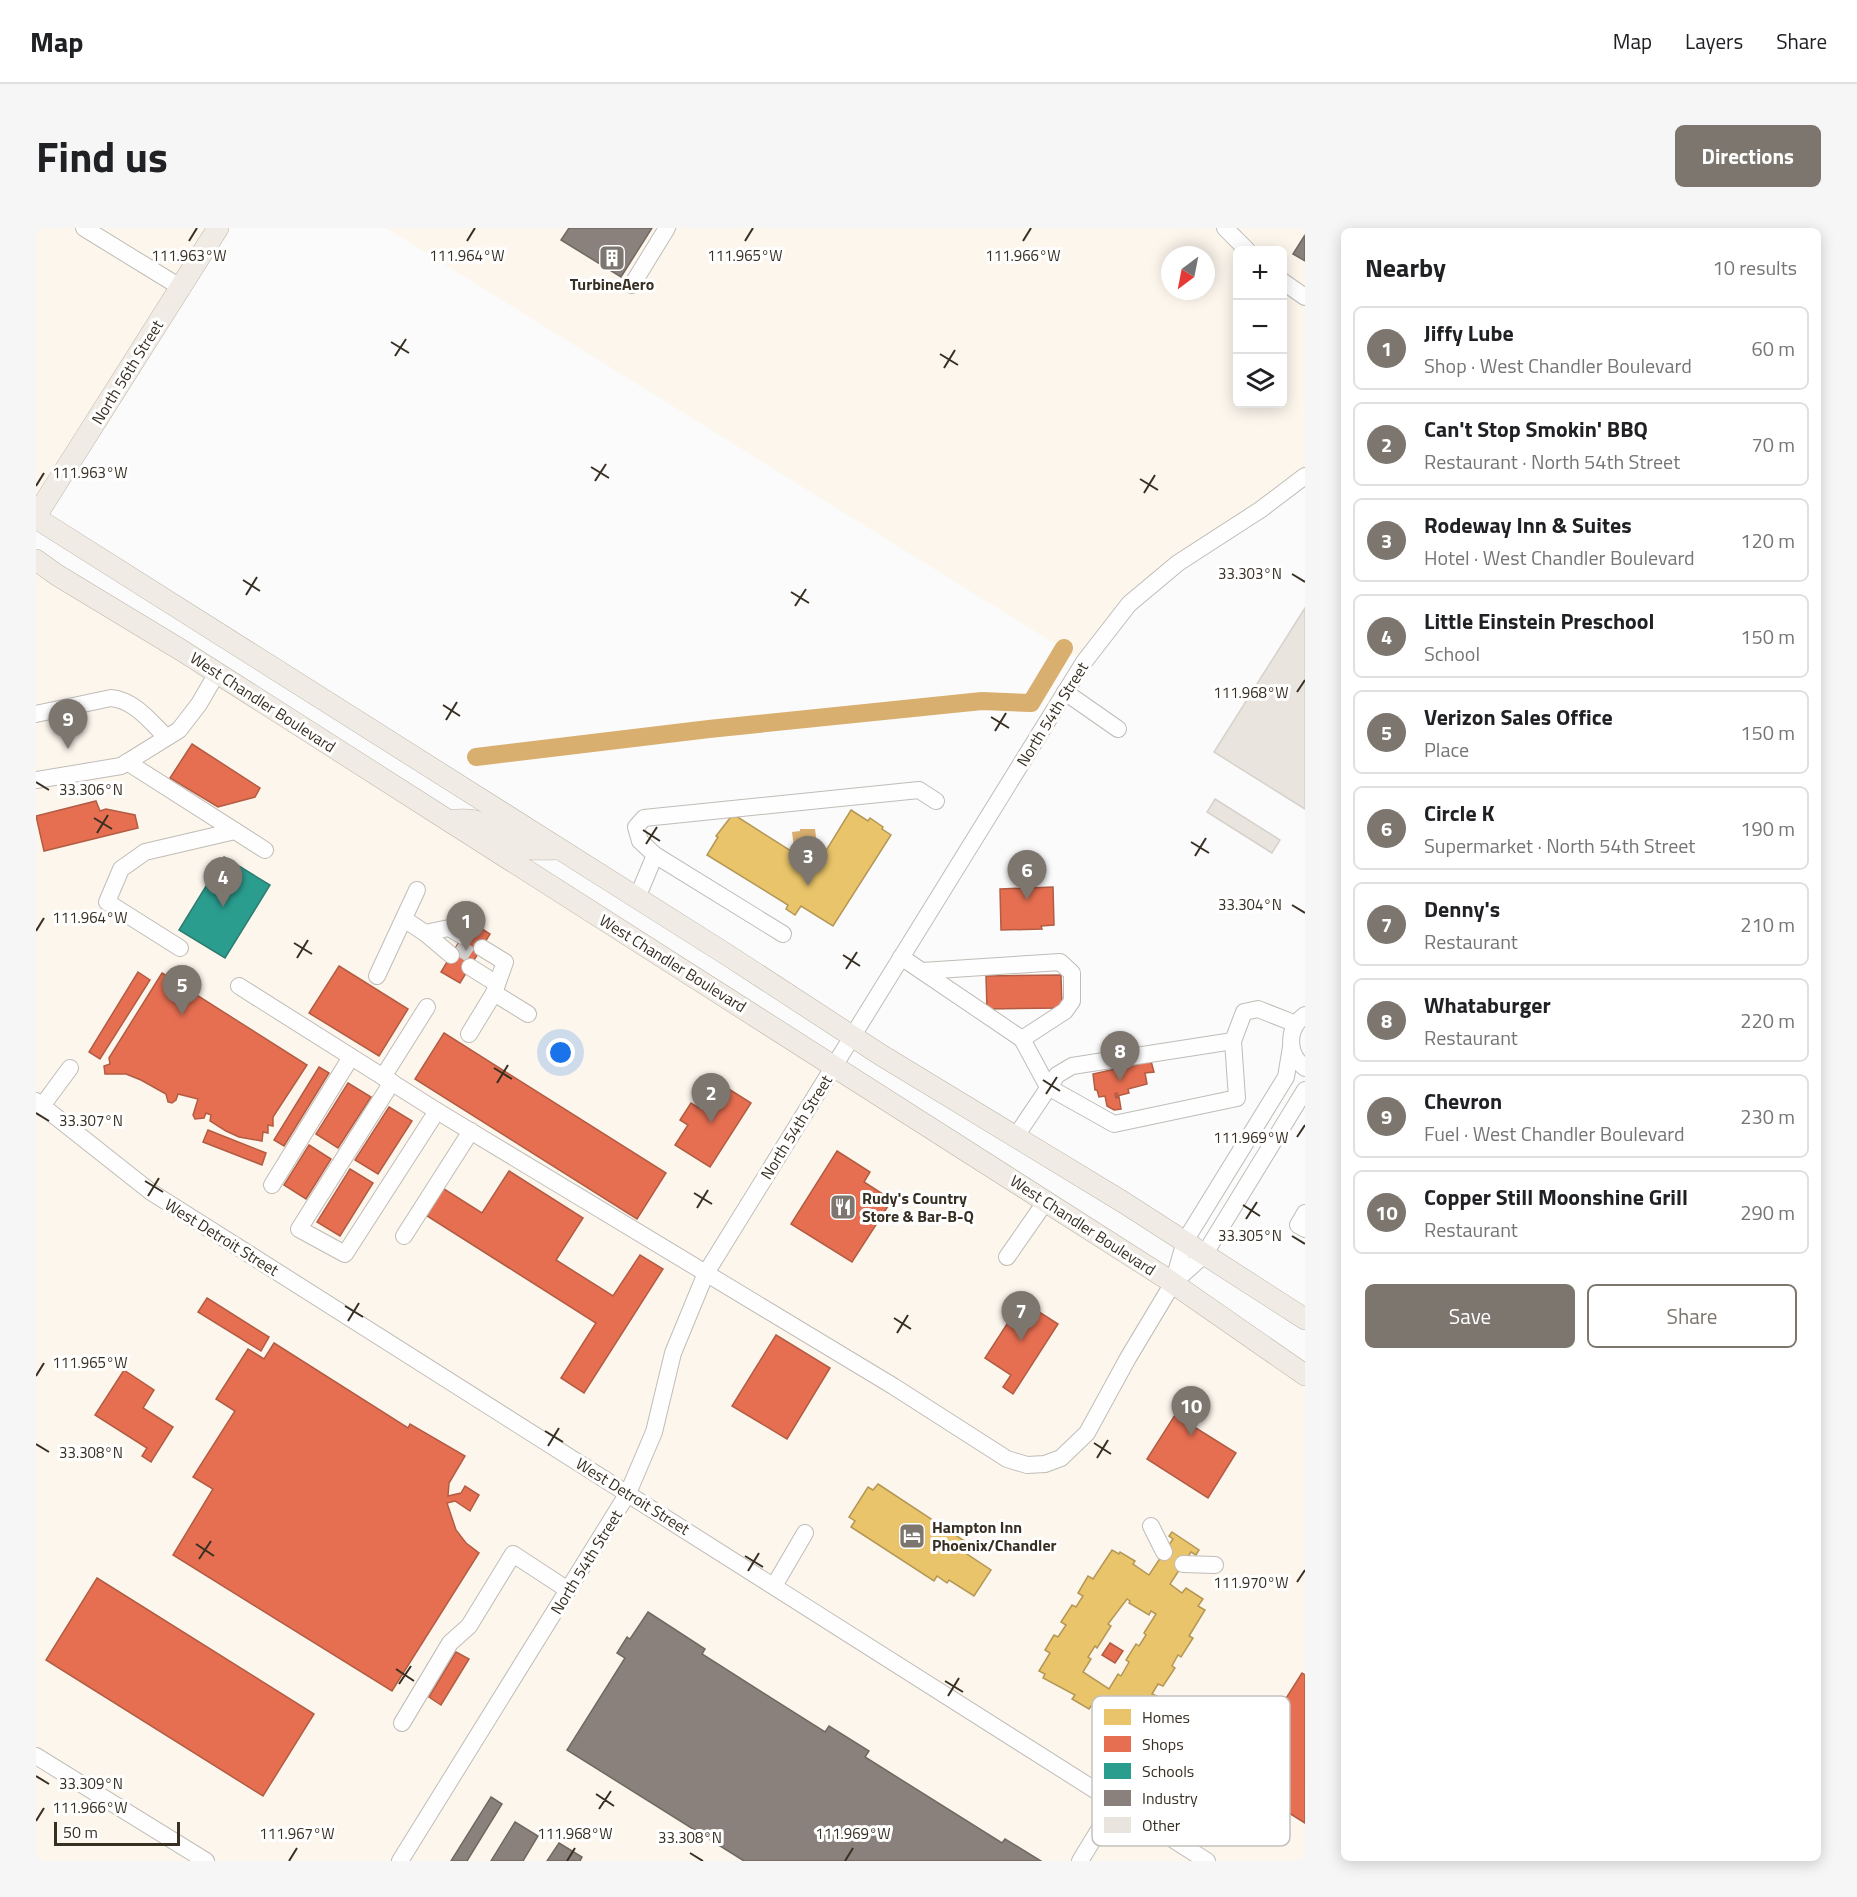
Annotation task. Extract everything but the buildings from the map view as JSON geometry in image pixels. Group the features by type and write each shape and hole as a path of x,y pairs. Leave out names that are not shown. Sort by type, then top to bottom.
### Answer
{"main road":[{"name":"North 56th Street","path":"36,517 218,228"},
{"name":"West Chandler Boulevard","path":"36,517 852,1036 1185,1241 1305,1319"},
{"name":"West Chandler Boulevard","path":"36,560 834,1065 1173,1283 1305,1375"},
{"path":"449,821 466,818 477,820 521,847 561,850"}],"street":[{"path":"84,228 180,287"},
{"path":"632,285 667,228"},
{"path":"1225,228 1243,246"},
{"path":"1287,284 1305,297"},
{"name":"North 54th Street","path":"400,1861 628,1493 654,1432 673,1353 706,1273 1084,662 1130,604 1178,563 1260,510 1305,476"},
{"path":"36,780 121,766 178,730 199,704 217,673"},
{"path":"1065,692 1118,729"},
{"path":"36,714 111,698 119,699 140,712 166,737"},
{"path":"127,762 265,850"},
{"path":"783,934 655,855 640,841 636,827 644,818 919,790 936,801"},
{"path":"180,948 107,902 121,869 145,852 235,831"},
{"path":"636,898 655,855"},
{"path":"378,976 417,890"},
{"path":"404,919 425,933 457,946"},
{"path":"239,986 437,1111 893,1386 1006,1460 1027,1466 1046,1464 1060,1458 1087,1433 1173,1283 1185,1241 1286,1077 1291,1035 1300,1020 1258,1009 1244,1012 1233,1041 1237,1098 1114,1124 1048,1087 1022,1039 901,957"},
{"path":"469,1034 497,984 505,962 476,958 497,984 528,1014"},
{"path":"922,971 1060,962 1072,973 1072,1001 1065,1011 1022,1039"},
{"path":"426,1007 388,1080 299,1229 345,1254 437,1111"},
{"path":"1016,1136 1056,1075 1072,1066 1233,1041"},
{"path":"1291,1047 1296,1059 1305,1068"},
{"path":"272,1185 351,1057"},
{"path":"39,1103 70,1068"},
{"path":"1173,1283 1204,1255 1305,1090"},
{"name":"West Detroit Street","path":"39,1103 151,1192 1092,1787"},
{"path":"404,1236 471,1131"},
{"path":"1007,1257 1046,1202"},
{"path":"1151,1526 1164,1552"},
{"path":"774,1586 805,1533"},
{"path":"402,1723 450,1643 469,1626 513,1554 568,1590"},
{"path":"1183,1564 1215,1565"},
{"path":"36,1756 206,1861"},
{"path":"1080,1861 1092,1841"},
{"name":"West Detroit Street","path":"1184,1846 1207,1861"}],"shaded area":[{"path":"36,228 217,228 36,516"},
{"path":"386,228 1305,228 1305,476 1178,563 1084,662"},
{"path":"36,560 1305,1375 1305,1861 36,1861"},
{"path":"800,829 815,829 817,844 794,848 792,832 800,831"}],"waterway":[{"path":"476,757 709,729 982,701 1031,703 1064,648"}],"tunnel":[{"path":"457,946 475,958"}],"place":[{"name":"TurbineAero","path":"612,258"},
{"name":"Chevron","path":"68,749"},
{"name":"Rodeway Inn & Suites","path":"808,886"},
{"name":"Circle K","path":"1027,900"},
{"name":"Little Einstein Preschool","path":"223,907"},
{"name":"Jiffy Lube","path":"466,951"},
{"name":"Verizon Sales Office","path":"182,1015"},
{"name":"Whataburger","path":"1120,1081"},
{"name":"Can't Stop Smokin' BBQ","path":"711,1123"},
{"name":"Rudy's Country Store & Bar-B-Q","path":"843,1207"},
{"name":"Denny's","path":"1021,1341"},
{"name":"Copper Still Moonshine Grill","path":"1191,1436"},
{"name":"Hampton Inn Phoenix/Chandler","path":"912,1536"}]}
